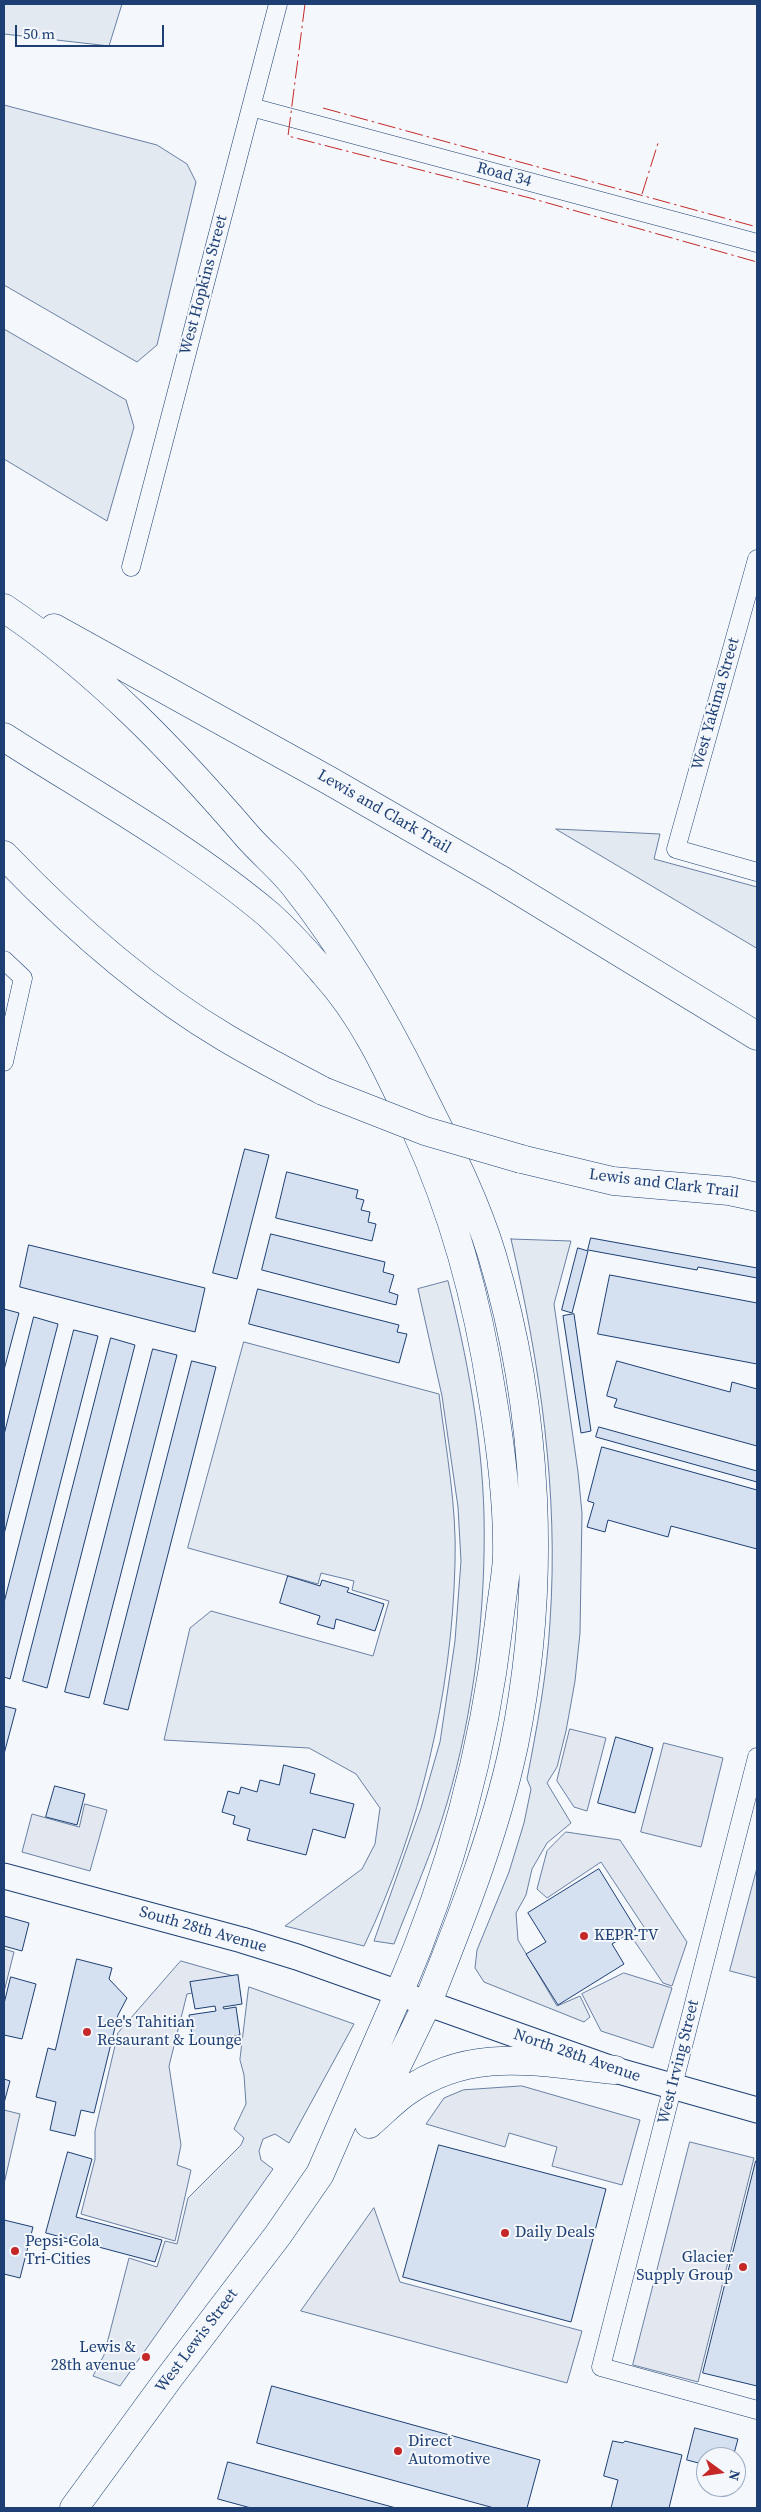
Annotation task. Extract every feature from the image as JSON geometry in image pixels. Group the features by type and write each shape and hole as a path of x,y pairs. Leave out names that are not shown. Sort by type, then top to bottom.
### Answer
{"main road":[{"name":"Lewis and Clark Trail","path":"4,600 321,776 490,873 757,1036"},
{"name":"West Lewis Street","path":"4,608 69,656 118,698 184,763 251,840 295,886 338,946 400,1052 461,1174 491,1253 516,1348 531,1463 535,1560 526,1669 514,1744 501,1795 463,1912 428,2002 369,2124 320,2174 278,2235 169,2378 74,2508"},
{"name":"West Lewis Street","path":"4,737 195,859 270,916 326,976 350,1007 381,1057 437,1176 464,1258 486,1355 503,1462 506,1558 494,1664 472,1778 445,1871 424,1933 320,2174"},
{"name":"Lewis and Clark Trail","path":"4,855 80,930 140,979 225,1037 323,1091 425,1131 521,1159 613,1181 730,1191 757,1197"},
{"name":"South 28th Avenue","path":"4,1876 242,1940 399,1993"},
{"name":"North 28th Avenue","path":"399,1993 615,2070 757,2110"},
{"path":"369,2124 406,2092 462,2064 494,2059 615,2070"}],"street":[{"name":"West Hopkins Street","path":"131,567 278,4"},
{"name":"Road 34","path":"251,107 757,243"},
{"name":"West Yakima Street","path":"757,559 676,850 757,872"},
{"path":"4,960 24,978 4,1062"},
{"name":"West Irving Street","path":"757,1757 601,2367 757,2410"}],"shaded area":[{"path":"4,4 122,4 109,46 4,34"},
{"path":"4,105 157,145 187,164 196,182 157,345 137,362 4,285"},
{"path":"4,329 126,400 134,427 107,521 4,459"},
{"path":"556,829 660,834 654,859 757,887 757,948"},
{"path":"511,1239 571,1241 554,1304 582,1513 580,1633 575,1681 566,1731 557,1767 547,1783 571,1823 547,1843 532,1869 526,1895 516,1913 518,1940 557,2006 580,1996 590,2017 584,2022 484,1982 475,1968 477,1950 509,1872 524,1823 531,1789 527,1779 544,1681 550,1622 552,1525 545,1429 531,1333"},
{"path":"448,1281 467,1367 477,1426 483,1486 484,1551 480,1624 471,1696 447,1803 422,1874 394,1944 374,1941 421,1808 440,1742 455,1641 461,1561 458,1507 442,1396 418,1289"},
{"path":"244,1342 439,1394 450,1478 455,1542 453,1612 447,1662 440,1711 417,1808 384,1901 364,1946 285,1926 362,1869 375,1844 380,1808 356,1774 309,1748 164,1740 190,1628 211,1611 373,1656 389,1601 352,1590 354,1581 321,1573 318,1584 188,1548"},
{"path":"570,1729 606,1738 587,1811 574,1807 557,1781"},
{"path":"664,1743 723,1758 701,1847 641,1832"},
{"path":"85,1804 107,1810 90,1871 22,1852 32,1814 79,1827"},
{"path":"566,1832 620,1840 687,1942 672,1986 663,1983 633,1939 646,1930 601,1862 547,1898 537,1889 547,1851"},
{"path":"757,1868 757,1978 730,1971"},
{"path":"4,1949 14,1952 4,1992"},
{"path":"181,1961 237,1977 236,1986 187,1994 169,2066 181,2145 177,2165 191,2170 175,2241 81,2214 95,2159 95,2131 118,2033"},
{"path":"624,1973 672,1988 653,2048 601,2031 582,1994"},
{"path":"249,1987 354,2024 289,2143 275,2134 263,2139 259,2151 261,2160 273,2169 120,2386 93,2376 104,2355 129,2258 157,2267 165,2241 177,2244 188,2198 241,2145 244,2138 234,2129 246,2104 244,2075 240,2060"},
{"path":"522,2086 640,2120 622,2185 552,2166 557,2147 509,2133 505,2147 426,2124 444,2098 463,2090"},
{"path":"4,2110 20,2114 4,2184"},
{"path":"690,2142 754,2158 698,2382 633,2365"},
{"path":"374,2208 400,2282 582,2331 567,2383 301,2311"}],"building":[{"path":"245,1149 269,1155 237,1279 213,1273"},
{"path":"287,1172 358,1190 356,1198 364,1200 361,1210 370,1212 368,1222 376,1224 372,1241 276,1218"},
{"path":"271,1234 385,1262 383,1272 394,1275 389,1292 398,1295 396,1305 262,1270"},
{"path":"591,1238 757,1268 757,1278 698,1267 697,1270 588,1250"},
{"path":"29,1245 205,1288 195,1332 20,1287"},
{"path":"578,1248 588,1251 572,1313 562,1310"},
{"path":"610,1275 757,1303 757,1364 598,1334"},
{"path":"258,1289 399,1325 397,1332 407,1334 399,1363 249,1324"},
{"path":"4,1309 19,1313 4,1370"},
{"path":"574,1314 591,1431 581,1433 563,1316"},
{"path":"34,1317 58,1324 4,1534 4,1435"},
{"path":"74,1330 98,1336 10,1679 4,1677 4,1603"},
{"path":"111,1338 135,1345 47,1688 23,1681"},
{"path":"153,1349 177,1355 89,1698 65,1692"},
{"path":"192,1361 216,1367 128,1710 104,1704"},
{"path":"617,1361 730,1392 732,1382 757,1389 757,1446 614,1407 617,1399 607,1396"},
{"path":"599,1427 757,1471 757,1482 596,1437"},
{"path":"602,1447 757,1490 757,1549 671,1526 668,1537 608,1520 605,1532 587,1527 594,1503 588,1501"},
{"path":"288,1576 320,1586 322,1580 349,1588 347,1592 384,1604 375,1631 336,1619 334,1629 317,1624 320,1616 280,1603"},
{"path":"4,1706 16,1709 4,1754"},
{"path":"616,1737 653,1748 635,1813 598,1803"},
{"path":"284,1765 315,1774 310,1793 354,1804 345,1838 313,1829 306,1855 247,1840 250,1829 233,1824 235,1816 222,1812 228,1791 239,1794 241,1787 257,1792 260,1780 279,1785"},
{"path":"55,1786 85,1794 77,1825 46,1817"},
{"name":"KEPR-TV","path":"599,1869 636,1929 612,1944 624,1964 558,2005 526,1954 546,1942 528,1913"},
{"path":"4,1916 29,1923 22,1951 4,1946"},
{"name":"Lee's Tahitian Resaurant & Lounge","path":"77,1959 112,1968 109,1979 127,1998 118,2015 94,2113 81,2110 75,2136 50,2130 56,2102 36,2097 48,2048 55,2050"},
{"path":"238,1975 242,2004 223,2007 224,2009 236,2007 240,2035 193,2042 189,2015 216,2011 215,2006 195,2009 190,1982"},
{"path":"11,1977 36,1984 22,2039 4,2035 4,2004"},
{"path":"4,2079 10,2081 4,2103"},
{"name":"Daily Deals","path":"439,2145 606,2189 571,2322 403,2277"},
{"path":"68,2152 92,2159 76,2217 162,2240 155,2262 46,2233"},
{"name":"Glacier Supply Group","path":"757,2161 757,2386 703,2373"},
{"name":"Pepsi-Cola Tri-Cities","path":"4,2220 33,2227 20,2278 4,2274"},
{"name":"Direct Automotive","path":"272,2386 540,2460 527,2508 494,2508 257,2443"},
{"path":"695,2428 738,2439 736,2447 696,2447 696,2462 687,2460"},
{"path":"613,2441 623,2443 625,2441 682,2455 669,2508 611,2508 618,2480 604,2476"},
{"path":"228,2462 396,2508 251,2508 218,2499"}],"power":[{"path":"305,4 288,136 530,198 757,262"},
{"path":"323,108 757,227"},
{"path":"642,194 659,140"}],"place":[{"name":"KEPR-TV","path":"584,1936"},
{"name":"Lee's Tahitian Resaurant & Lounge","path":"87,2032"},
{"name":"Daily Deals","path":"505,2233"},
{"name":"Pepsi-Cola Tri-Cities","path":"15,2251"},
{"name":"Glacier Supply Group","path":"743,2267"},
{"name":"Lewis & 28th avenue","path":"146,2357"},
{"name":"Direct Automotive","path":"398,2451"}]}
